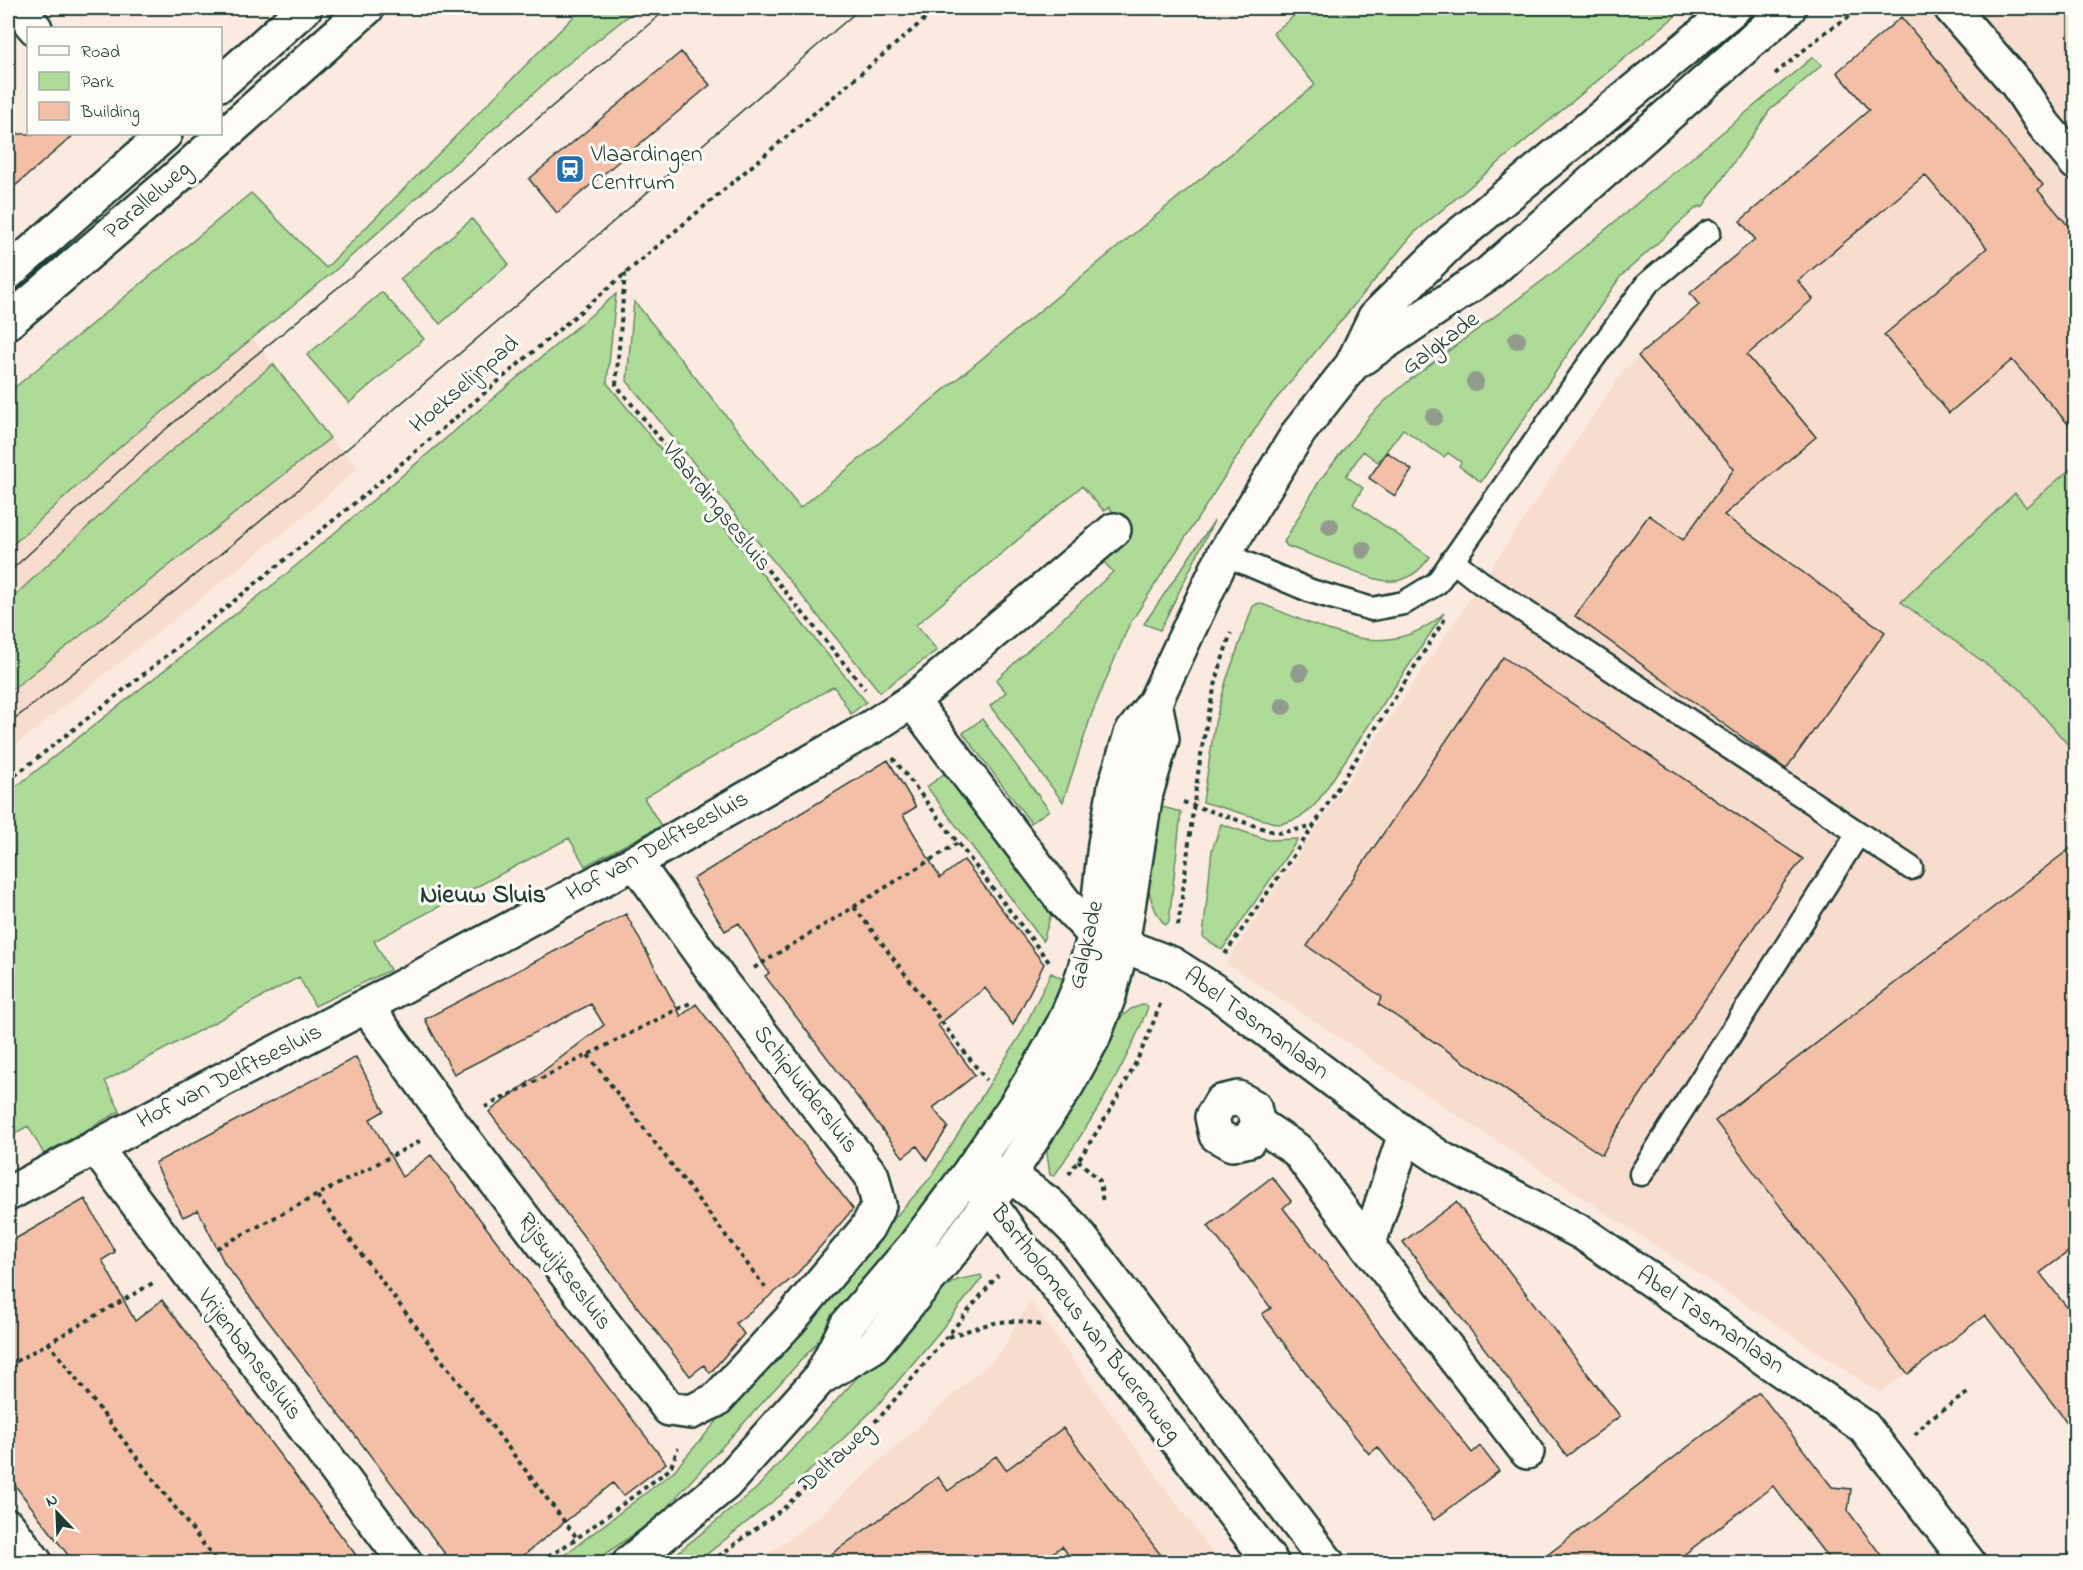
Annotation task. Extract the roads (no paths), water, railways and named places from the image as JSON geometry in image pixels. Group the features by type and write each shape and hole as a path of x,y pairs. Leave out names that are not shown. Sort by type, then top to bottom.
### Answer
{"street":[{"path":"18,8 34,27"},
{"path":"222,82 305,8"},
{"name":"Parallelweg","path":"8,322 168,185 367,8"},
{"name":"Galgkade","path":"1009,1175 1067,1085 1093,1038 1109,996 1105,844 1115,786 1131,734 1155,702 1224,554 1299,432 1352,364 1375,317 1452,241 1734,8"},
{"name":"Galgkade","path":"1352,364 1489,273 1789,8"},
{"path":"1951,8 2017,84 2044,125 2069,154"},
{"path":"143,140 168,185"},
{"name":"Parallelweg","path":"8,273 143,140"},
{"name":"Hof van Delftsesluis","path":"8,1194 635,862 890,715 1114,530"},
{"name":"Galgkade","path":"971,1170 1014,1108 1064,1023 1079,988 1108,940 1161,739 1155,702"},
{"path":"890,715 1065,903 1108,940"},
{"name":"Schipluidersluis","path":"635,862 724,986 872,1176 879,1205 867,1228 790,1320 716,1400 691,1412"},
{"name":"Abel Tasmanlaan","path":"1108,940 1172,964 1204,984 1442,1160 1584,1234 1864,1427 1968,1563"},
{"name":"Rijswijksesluis","path":"366,1006 452,1124 669,1409 691,1412"},
{"path":"1258,1124 1297,1150 1527,1452"},
{"path":"1368,1246 1405,1134"},
{"name":"Vrijenbansesluis","path":"95,1147 405,1563"},
{"path":"630,1563 724,1484 820,1378 847,1325 915,1245 971,1170"},
{"name":"Bartholomeus van Buerenweg","path":"971,1170 1009,1175 1049,1204 1074,1229 1327,1563"},
{"name":"Bartholomeus van Buerenweg","path":"971,1170 989,1202 1020,1247 1042,1267 1271,1563"},
{"path":"820,1378 872,1347 940,1266 1009,1175"},
{"path":"8,1526 35,1563"}],"lane":[{"path":"1224,554 1311,591 1372,609 1404,603 1437,583 1647,284 1709,232"},
{"path":"1452,560 1480,582 1911,868"},
{"path":"1641,1174 1858,834"}],"tram line":[{"path":"8,573 155,438 370,261 668,8"},
{"path":"8,724 333,461 861,8"}],"place":[{"name":"Vlaardingen Centrum","path":"570,169"}],"district":[{"name":"Nieuw Sluis","path":"483,896"}]}
